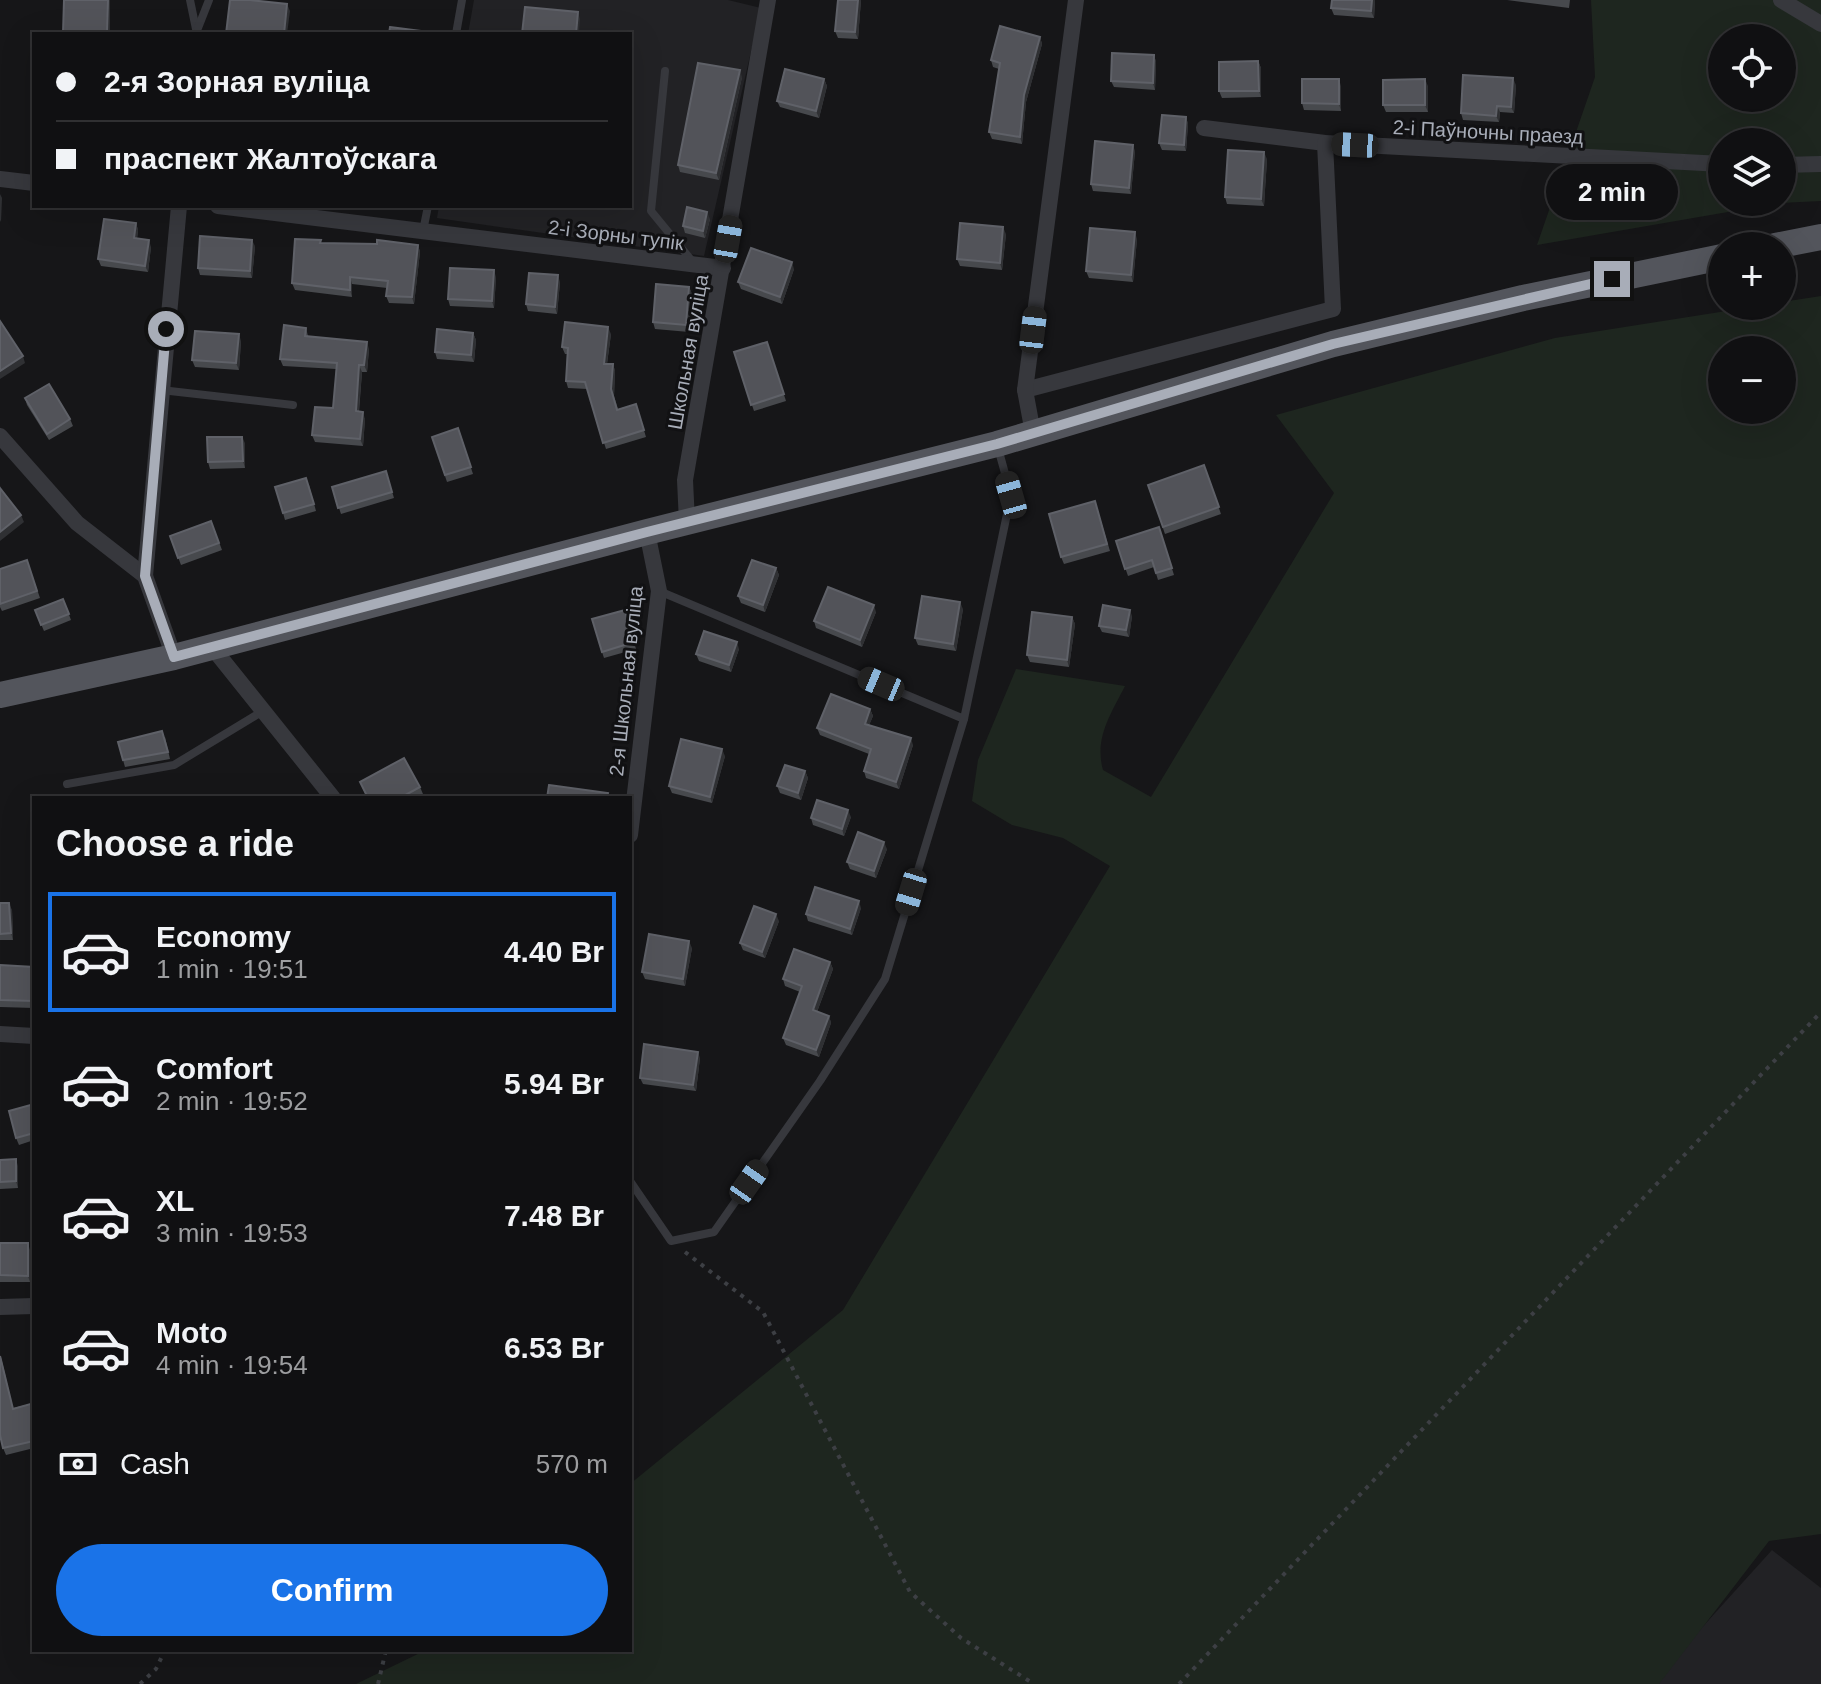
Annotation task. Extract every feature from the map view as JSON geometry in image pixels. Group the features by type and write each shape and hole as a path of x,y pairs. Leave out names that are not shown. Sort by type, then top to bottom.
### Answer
{"main road":[{"path":"1796,242 1821,237"},
{"path":"0,695 174,657 647,532 997,444 1333,344 1523,298 1708,260"}],"street":[{"name":"Школьная вуліца","path":"687,522 685,480 768,0"},
{"path":"1033,433 1025,390 1076,0"},
{"path":"1781,0 1821,24"},
{"name":"2-і Паўночны праезд","path":"1204,128 1325,143 1708,163"},
{"path":"1025,390 1333,309 1325,143"},
{"path":"1796,165 1821,164"},
{"path":"0,179 32,183"},
{"path":"174,657 145,576 179,208"},
{"name":"2-і Зорны тупік","path":"234,208 723,268"},
{"path":"0,436 77,523 145,576"},
{"name":"2-я Школьная вуліца","path":"632,818 659,591 647,532"},
{"path":"212,647 331,796"},
{"path":"0,1034 32,1036"},
{"path":"0,1307 32,1306"}],"lane":[{"path":"190,0 198,31"},
{"path":"198,31 209,0"},
{"path":"456,32 462,0"},
{"path":"665,71 651,211 696,265"},
{"path":"423,231 428,208"},
{"path":"160,390 293,405"},
{"path":"632,1184 671,1241 714,1232 820,1081 885,979 964,719 1011,495 997,444"},
{"path":"659,591 964,719"},
{"path":"67,784 174,765 263,711"}],"path":[{"path":"1179,1684 1821,1012"},
{"path":"671,1241 763,1312 910,1592 961,1638 1034,1684"},
{"path":"140,1684 156,1669 164,1652"},
{"path":"378,1684 386,1652"}],"shaded area":[{"path":"474,0 728,0 761,8 704,256 437,218 439,208 632,208 632,32 468,32"},
{"path":"1591,0 1821,0 1821,201 1796,202 1796,128 1708,128 1708,215 1537,245 1595,77"},
{"path":"1821,296 1821,1534 1769,1541 1659,1684 356,1684 422,1652 632,1652 632,1482 843,1310 1110,866 1063,838 1012,825 972,801 978,760 1016,669 1125,686 1102,737 1103,770 1151,797 1334,493 1276,415 1555,338 1708,314 1708,320 1796,320 1796,300"},
{"path":"1772,1550 1821,1588 1821,1684 1651,1684"}],"building":[{"path":"64,0 108,0 107,32 63,32"},
{"path":"230,0 287,4 284,32 226,32"},
{"path":"838,0 858,0 855,32 835,31"},
{"path":"1332,0 1372,0 1371,11 1331,8"},
{"path":"525,7 578,12 576,32 522,32"},
{"path":"1000,26 1040,37 1024,95 1020,137 989,132 1000,63 991,60"},
{"path":"390,27 428,32 389,32"},
{"path":"1112,53 1154,55 1153,83 1111,81"},
{"path":"1258,61 1259,91 1219,91 1219,62"},
{"path":"698,63 740,70 716,173 678,165"},
{"path":"785,69 824,79 816,111 777,101"},
{"path":"1463,75 1513,78 1511,107 1497,106 1496,116 1461,113"},
{"path":"1302,79 1339,79 1339,104 1302,103"},
{"path":"1425,79 1425,105 1383,105 1383,80"},
{"path":"1162,115 1186,117 1184,145 1159,143"},
{"path":"1095,141 1133,145 1129,188 1091,184"},
{"path":"1228,150 1264,152 1261,199 1225,197"},
{"path":"687,207 707,212 703,231 683,226"},
{"path":"104,219 136,223 134,238 149,240 145,266 98,259"},
{"path":"960,223 1003,227 1000,263 957,259"},
{"path":"1090,228 1135,232 1131,275 1086,271"},
{"path":"200,236 252,240 250,271 198,268"},
{"path":"295,239 321,240 320,243 377,244 377,240 418,245 412,297 386,296 388,281 350,277 350,290 292,283"},
{"path":"751,248 792,262 780,297 738,282"},
{"path":"450,268 494,270 492,301 448,299"},
{"path":"529,273 558,275 555,307 526,304"},
{"path":"656,284 689,287 686,325 653,322"},
{"path":"0,321 23,356 0,371"},
{"path":"565,322 608,327 604,364 613,364 611,389 617,410 636,404 644,430 603,443 585,382 566,381 568,348 562,347"},
{"path":"284,325 306,328 305,336 367,342 364,365 359,365 356,411 363,412 360,439 312,435 315,407 333,408 337,363 280,359"},
{"path":"437,329 473,333 471,355 435,352"},
{"path":"195,331 239,334 236,363 192,360"},
{"path":"767,342 784,394 751,405 734,352"},
{"path":"49,384 70,419 47,434 25,398"},
{"path":"458,428 471,467 445,475 432,437"},
{"path":"207,437 242,437 243,461 208,462"},
{"path":"1204,465 1219,507 1163,527 1148,485"},
{"path":"386,471 392,492 338,508 332,487"},
{"path":"306,478 314,504 283,513 275,487"},
{"path":"0,488 21,515 0,532"},
{"path":"1095,501 1107,544 1061,557 1049,514"},
{"path":"211,521 219,543 178,558 170,536"},
{"path":"1159,527 1172,568 1156,573 1152,560 1125,569 1116,541"},
{"path":"27,560 37,591 0,604 0,569"},
{"path":"752,560 776,568 763,605 738,596"},
{"path":"828,587 874,605 860,640 814,621"},
{"path":"922,596 960,602 953,644 915,638"},
{"path":"63,599 69,614 41,625 35,610"},
{"path":"1103,605 1130,610 1126,630 1099,626"},
{"path":"625,610 634,642 602,652 592,619"},
{"path":"1032,612 1072,617 1067,660 1027,655"},
{"path":"704,631 737,642 729,665 696,654"},
{"path":"831,694 870,709 865,724 911,738 896,782 864,771 871,749 817,728"},
{"path":"162,731 168,752 123,760 118,742"},
{"path":"681,739 722,749 710,797 669,786"},
{"path":"404,758 420,787 404,796 367,796 360,782"},
{"path":"785,765 805,771 798,793 777,786"},
{"path":"549,785 608,793 607,796 547,796"},
{"path":"817,800 848,810 842,829 811,818"},
{"path":"858,832 884,842 874,871 847,862"},
{"path":"815,887 859,901 850,929 806,914"},
{"path":"0,903 9,903 11,933 0,934"},
{"path":"754,906 776,914 762,952 740,943"},
{"path":"649,934 689,941 683,979 642,972"},
{"path":"794,949 830,962 813,1010 829,1016 816,1050 783,1038 802,986 783,979"},
{"path":"0,965 32,967 32,1001 0,1000"},
{"path":"644,1044 698,1052 693,1085 640,1078"},
{"path":"32,1105 32,1134 16,1138 9,1111"},
{"path":"16,1159 16,1181 0,1182 0,1160"},
{"path":"0,1243 28,1243 28,1276 0,1275"},
{"path":"0,1356 13,1409 32,1404 32,1441 3,1448 0,1435"}],"route":[{"path":"166,329 145,576 174,657 647,532 997,444 1333,344 1612,279"}]}
